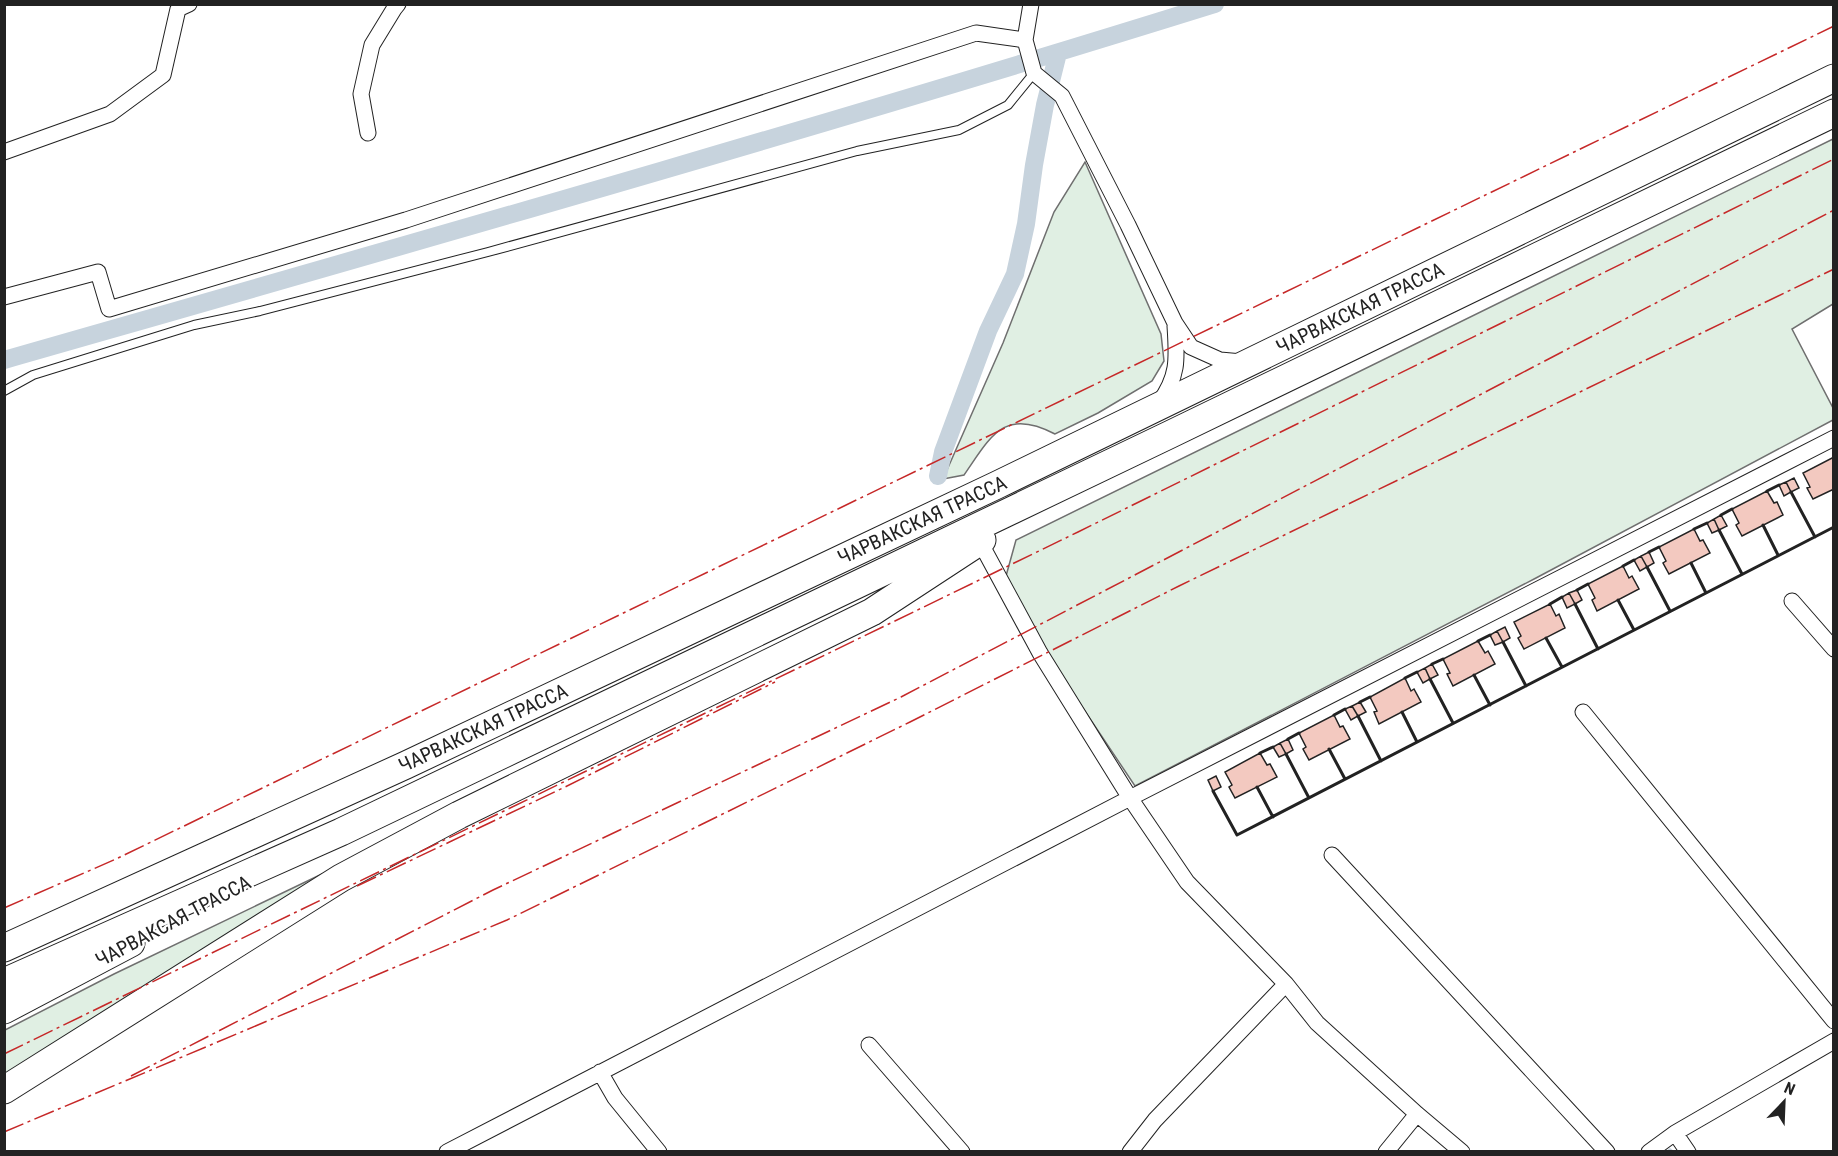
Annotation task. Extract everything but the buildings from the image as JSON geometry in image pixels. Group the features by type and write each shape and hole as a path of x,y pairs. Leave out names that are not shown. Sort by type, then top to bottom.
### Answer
{"highway":[{"name":"ЧАРВАКСКАЯ ТРАССА","path":"4,948 449,745 986,490 1833,78"},
{"name":"ЧАРВАКСКАЯ ТРАССА","path":"4,982 341,832 1833,113"},
{"path":"4,1090 341,878 459,815 872,612 980,542 1029,502"},
{"name":"ЧАРВАКСАЯ ТРАССА","path":"4,1010 341,832"}],"street":[{"path":"4,152 110,114 163,75 178,9 189,4"},
{"path":"368,133 361,94 372,45 398,4"},
{"path":"1031,4 1025,40 1034,73 1062,96 1128,225 1174,323 1191,347 1200,352 1220,360 1241,362 1254,359"},
{"path":"4,297 98,272 109,309 406,220 976,33 1025,40"},
{"path":"1157,406 1169,390 1176,370 1178,358 1174,323"},
{"path":"447,1152 1130,798 1833,438"},
{"path":"980,542 1035,645 1130,798 1187,882 1286,984 1317,1023 1462,1152"},
{"path":"1792,601 1833,649"},
{"path":"1583,712 1833,1022"},
{"path":"1332,855 1607,1152"},
{"path":"1130,1152 1155,1120 1286,984"},
{"path":"1649,1152 1675,1133 1833,1041"},
{"path":"869,1045 962,1152"},
{"path":"600,1072 615,1098 659,1152"},
{"path":"1386,1152 1417,1114"},
{"path":"1675,1133 1688,1152"}],"lane":[{"path":"4,391 33,375 194,325 260,311 488,252 857,151 959,130 1008,105 1034,73"}],"green space":[{"path":"1833,139 1833,304 1792,329 1833,408 1833,420 1536,578 1135,786 1056,668 1006,576 1016,540"},
{"path":"1085,162 1161,334 1164,361 1152,381 1098,413 1055,434 1038,426 1023,424 1011,425 1001,430 982,448 964,475 943,479 1003,343 1054,212"},
{"path":"322,874 313,883 5,1078 5,1030 114,974"}],"waterway":[{"path":"4,360 762,141 1215,4"},
{"path":"938,476 943,452 988,331 1015,274 1026,224 1045,105 1058,53"}],"wall":[{"path":"1767,491 1779,485"},
{"path":"1791,492 1815,537"},
{"path":"1721,515 1732,509"},
{"path":"1694,529 1707,523"},
{"path":"1763,525 1778,555"},
{"path":"1213,791 1237,835 1834,527"},
{"path":"1719,530 1742,574"},
{"path":"1649,552 1659,547"},
{"path":"1623,566 1634,560"},
{"path":"1691,563 1706,593"},
{"path":"1647,567 1670,611"},
{"path":"1577,590 1588,584"},
{"path":"1550,604 1562,597"},
{"path":"1618,600 1634,630"},
{"path":"1575,604 1598,649"},
{"path":"1478,641 1490,635"},
{"path":"1546,638 1562,667"},
{"path":"1503,642 1526,686"},
{"path":"1432,664 1443,659"},
{"path":"1405,678 1417,672"},
{"path":"1474,675 1490,705"},
{"path":"1430,679 1453,723"},
{"path":"1360,702 1370,697"},
{"path":"1334,715 1345,709"},
{"path":"1402,712 1417,742"},
{"path":"1358,716 1381,761"},
{"path":"1288,739 1299,733"},
{"path":"1260,753 1273,747"},
{"path":"1329,749 1345,779"},
{"path":"1286,754 1309,798"},
{"path":"1257,787 1273,817"}],"power":[{"path":"4,908 116,859 1834,26"},
{"path":"4,1054 1078,532 1834,159"},
{"path":"131,1076 493,890 901,697 1834,210"},
{"path":"4,1132 507,920 910,722 1179,586 1834,269"},
{"path":"357,886 565,787 775,682"}]}
